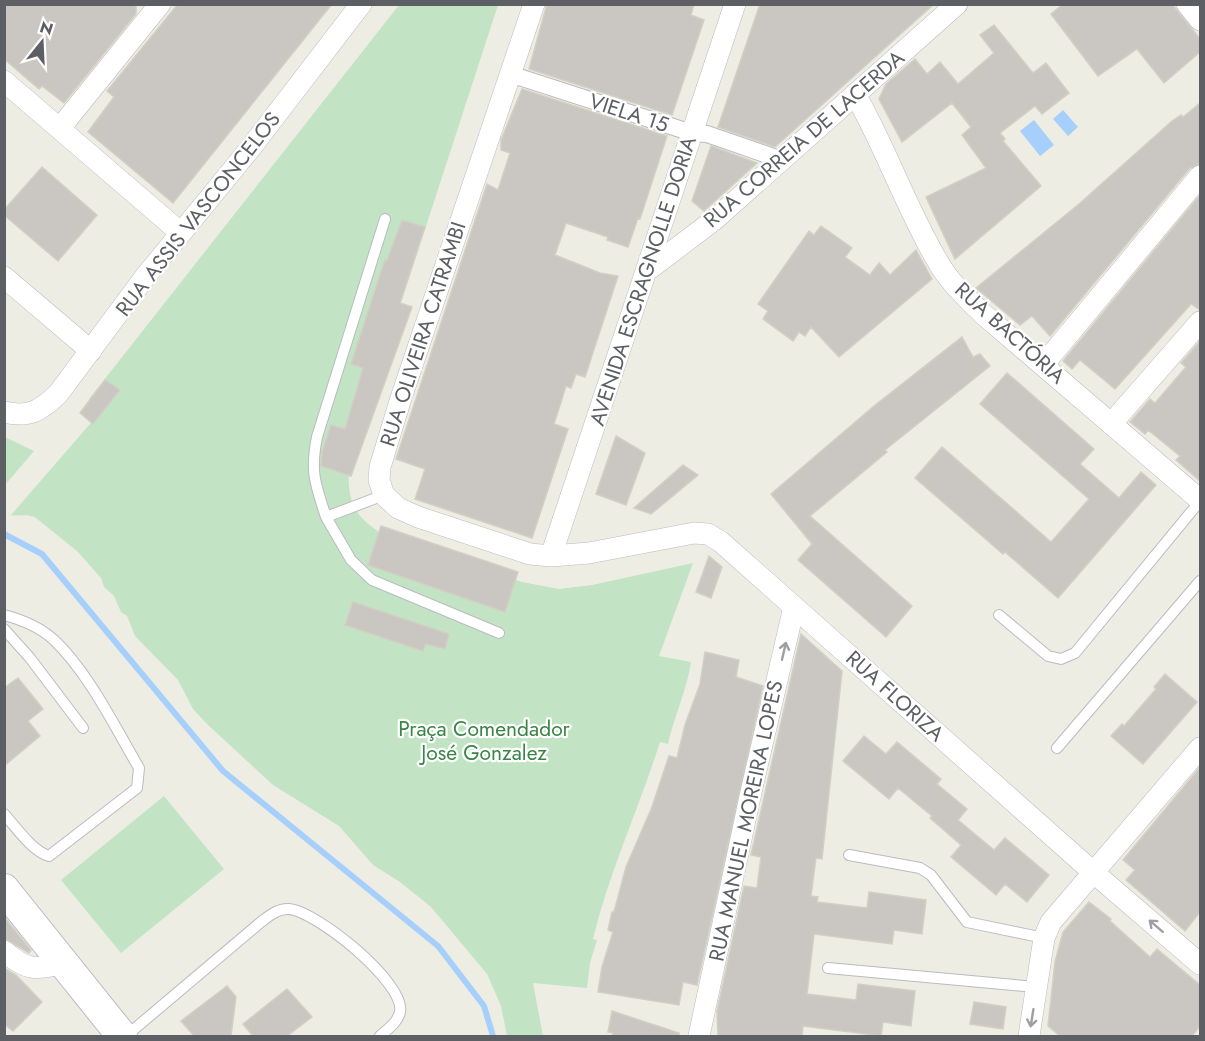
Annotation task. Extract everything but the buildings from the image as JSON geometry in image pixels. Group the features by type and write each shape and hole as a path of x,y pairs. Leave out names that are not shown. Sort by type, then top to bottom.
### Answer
{"main road":[{"path":"4,889 123,1036"}],"street":[{"name":"RUA ASSIS VASCONCELOS","path":"4,412 28,415 42,409 58,394 361,4"},
{"name":"RUA OLIVEIRA CATRAMBI","path":"384,495 380,480 380,467 534,4"},
{"name":"AVENIDA ESCRAGNOLLE DORIA","path":"550,556 648,270 735,4"},
{"name":"RUA CORREIA DE LACERDA","path":"648,270 714,220 957,4"},
{"path":"1187,4 1200,21"},
{"path":"60,128 155,6"},
{"name":"VIELA 15","path":"510,74 692,133 707,134 782,160"},
{"path":"4,81 181,233"},
{"name":"RUA BACTÓRIA","path":"855,94 872,123 938,264 958,289 983,314 1200,500"},
{"path":"1043,365 1200,176"},
{"path":"4,276 91,351"},
{"path":"1112,424 1200,322"},
{"path":"384,495 398,508 418,517 530,554 550,556"},
{"name":"RUA FLORIZA","path":"550,556 589,553 694,533 708,534 722,542 1093,872 1200,964"},
{"name":"RUA MANUEL MOREIRA LOPES","path":"699,1036 751,792 794,607"},
{"path":"1029,1036 1044,938 1051,922 1200,748"},
{"path":"4,951 25,967 39,969 63,963"}],"lane":[{"path":"385,219 317,436 312,464 315,483 326,517 351,560 372,580 499,633"},
{"path":"326,517 384,495"},
{"path":"999,615 1048,656 1061,659 1075,653 1200,500"},
{"path":"1057,748 1200,581"},
{"path":"4,615 32,624 54,640 104,710 139,768 140,775 137,788 49,856 21,834 4,814"},
{"path":"4,629 30,658 83,728"},
{"path":"849,855 920,868 931,875 967,922 1044,938"},
{"path":"123,1036 261,922 276,911 288,909 301,912 357,949 385,980 400,1004 400,1011 396,1021 380,1036"},
{"path":"828,968 1036,987"}],"green space":[{"name":"Praça Comendador José Gonzalez","path":"399,5 498,5 349,463 349,489 354,508 366,522 387,537 522,582 559,589 592,585 693,563 659,656 691,662 687,683 668,744 660,742 607,889 593,939 597,940 590,963 587,988 533,983 543,1036 507,1036 501,1006 487,974 431,907 400,882 373,865 339,826 273,785 208,725 193,709 178,680 135,636 127,616 121,612 114,596 104,587 101,578 78,552 36,518 11,515 96,417 89,399"},
{"path":"5,437 34,451 5,485"},
{"path":"164,796 224,869 121,953 61,880"}],"water":[{"path":"1063,110 1078,127 1068,136 1053,119"},
{"path":"1034,120 1054,145 1040,156 1020,131"}],"waterway":[{"path":"4,534 42,554 223,771 438,946 484,1006 493,1036"}]}
